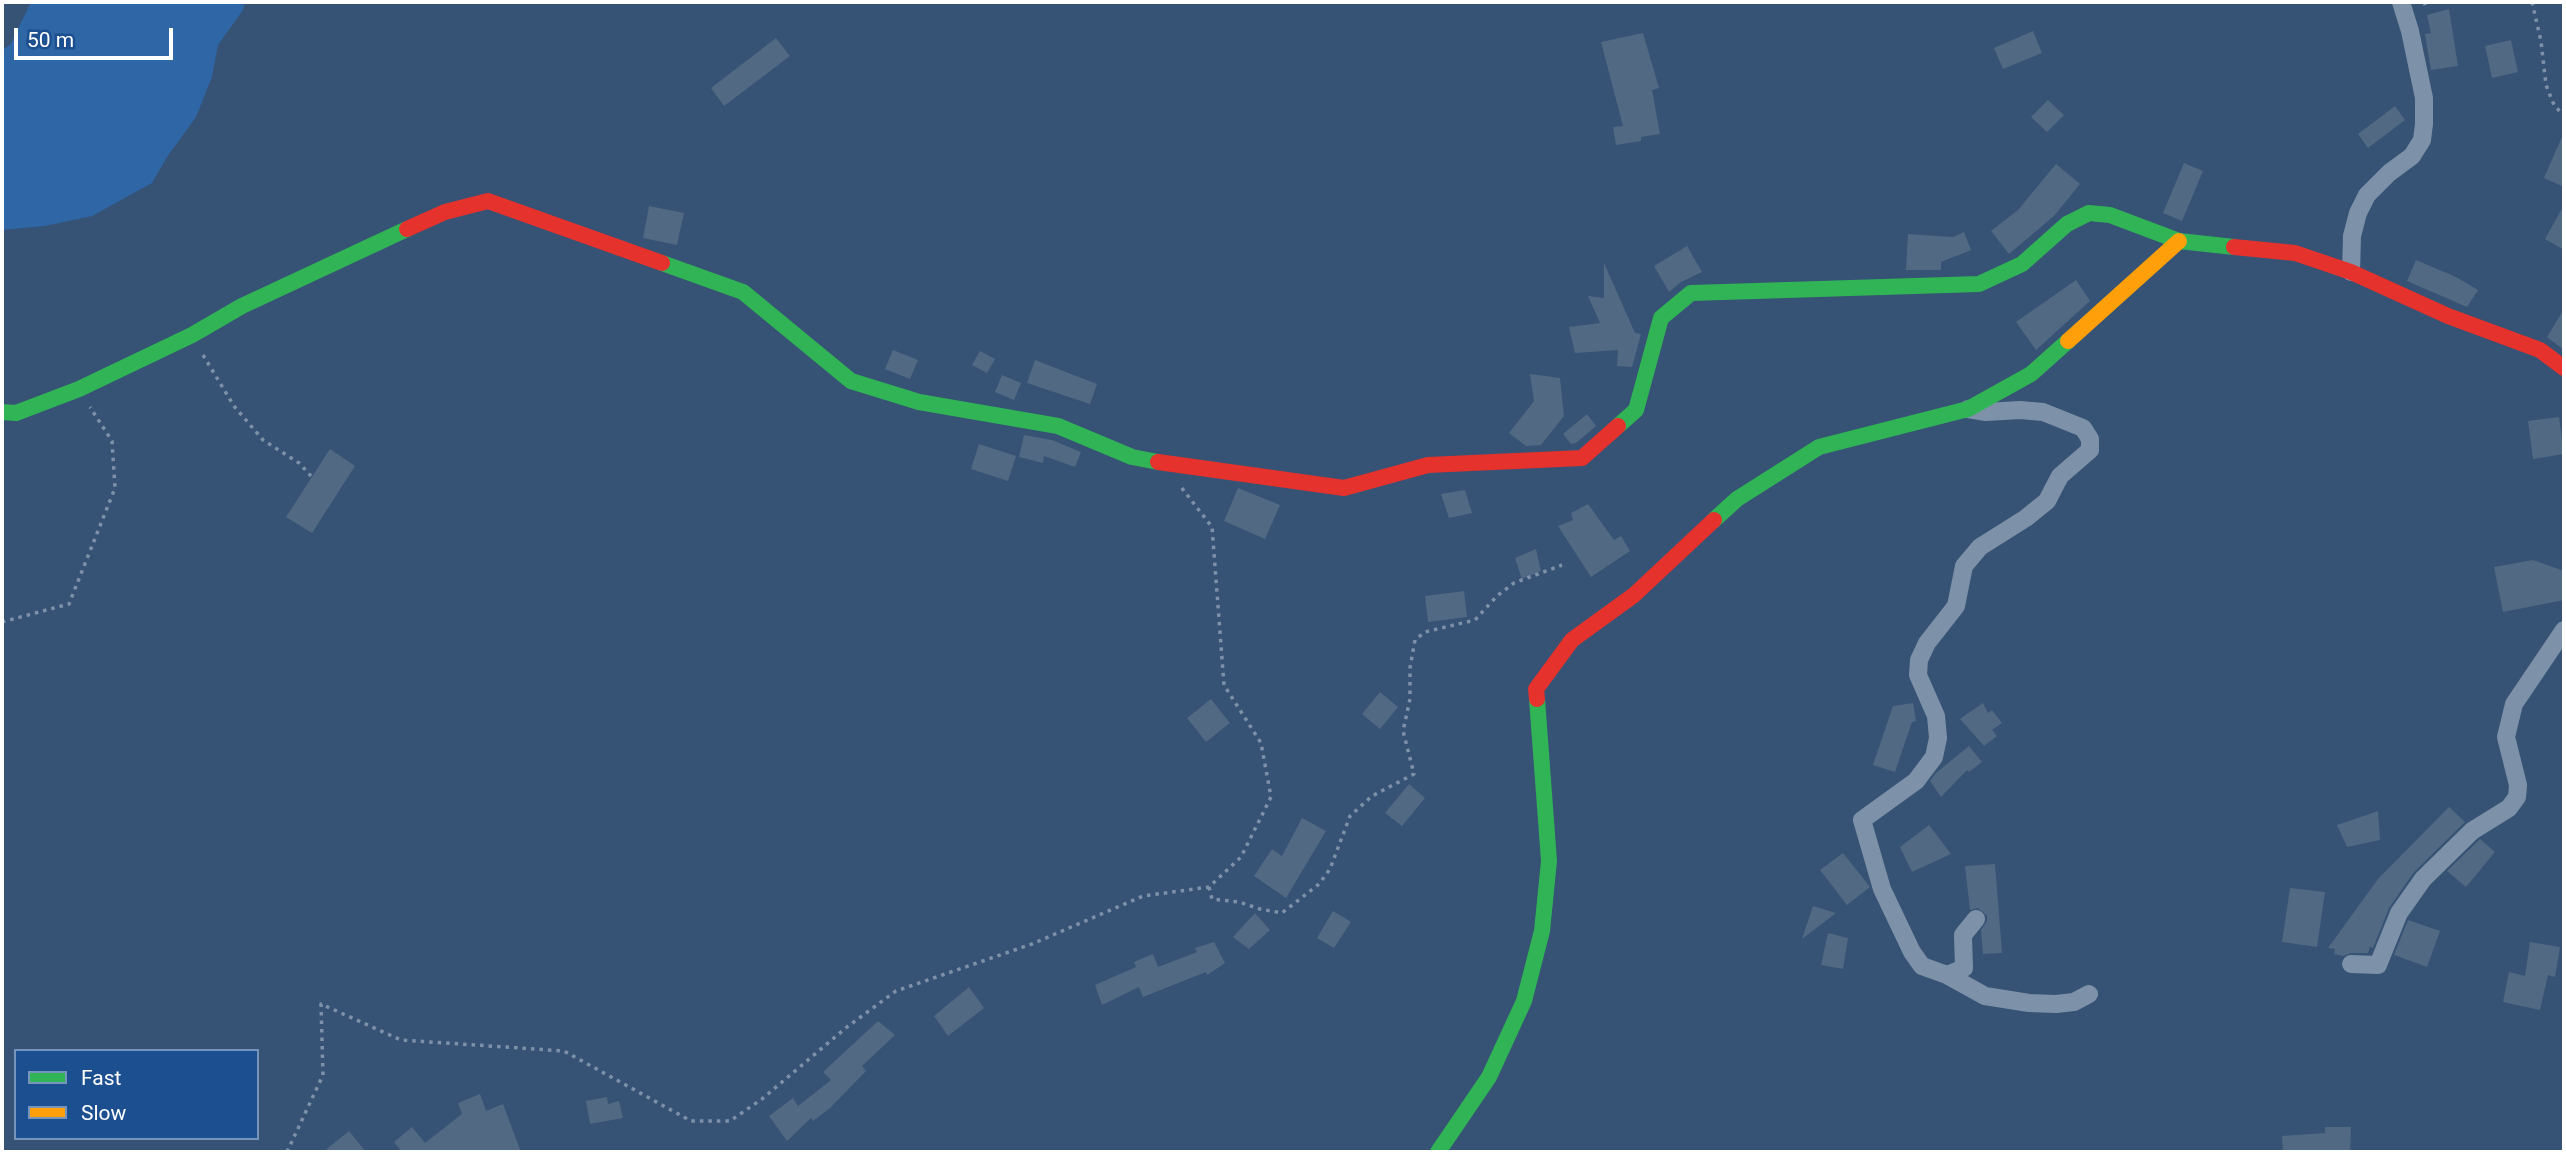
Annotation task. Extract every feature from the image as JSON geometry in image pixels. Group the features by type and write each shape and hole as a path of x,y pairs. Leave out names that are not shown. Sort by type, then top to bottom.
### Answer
{"main road":[{"path":"2,412 16,413 79,389 192,335 242,306 399,232 445,212 488,201 743,292 851,381 919,402 1058,426 1132,457 1344,488 1428,465 1582,458 1636,410 1661,318 1691,293 1979,284 2022,264 2067,224 2089,213 2110,215 2179,241 2294,253 2351,272 2448,316 2540,350 2564,368"},
{"path":"1438,1152 1489,1076 1524,1001 1542,931 1549,861 1536,689 1572,640 1634,595 1737,499 1819,447 1968,410 2031,374 2179,241"}],"street":[{"path":"2351,272 2352,236 2358,213 2367,195 2389,173 2412,156 2422,140 2424,98 2410,30 2401,2"},
{"path":"1968,410 2043,412 2083,428 2090,439 2090,450 2060,475 2047,501 2026,518 1980,547 1964,566 1956,606 1927,643 1919,660 1918,675 1936,716 1938,738 1934,757 1916,781 1862,820 1882,889 1912,953 1922,966 1947,975 1985,996 2056,1004 2074,1002 2089,994"},
{"path":"2351,964 2378,965 2399,913 2423,879 2472,831 2509,808 2517,797 2518,785 2506,737 2514,704 2564,630"},
{"path":"1947,975 1964,968 1963,935 1976,919"}],"path":[{"path":"2532,2 2542,41 2546,85 2554,105 2564,116"},
{"path":"192,335 233,406 263,440 299,463 311,476"},
{"path":"2,622 69,604 115,488 112,441 79,389"},
{"path":"287,1152 323,1075 321,1004 401,1040 564,1051 691,1121 730,1121 762,1099 847,1027 897,991 1032,944 1143,896 1209,887 1241,857 1271,797 1261,743 1224,685 1212,527 1163,463"},
{"path":"1209,887 1212,900 1239,902 1282,912 1319,884 1329,869 1350,816 1372,796 1414,774 1403,731 1410,699 1410,668 1415,640 1425,632 1475,620 1497,596 1514,583 1562,565"}],"shaded area":[{"path":"31,2 245,2 243,10 218,45 212,77 196,117 152,183 92,216 45,226 2,230 2,50 10,45"}],"building":[{"path":"2449,9 2458,66 2431,70 2425,34 2431,33 2427,15"},
{"path":"2033,31 2042,53 2003,69 1994,48"},
{"path":"1643,33 1659,88 1652,90 1660,134 1641,137 1641,141 1616,145 1613,127 1623,126 1601,42"},
{"path":"776,38 790,56 724,106 711,88"},
{"path":"2511,40 2518,72 2492,78 2485,46"},
{"path":"2048,100 2064,115 2047,132 2031,117"},
{"path":"2395,106 2405,120 2368,148 2358,134"},
{"path":"2564,132 2564,187 2544,178"},
{"path":"2184,163 2203,171 2182,221 2163,213"},
{"path":"2056,164 2080,184 2054,216 2009,254 1991,231 2018,210"},
{"path":"2564,205 2564,250 2545,239"},
{"path":"649,206 684,213 677,245 643,238"},
{"path":"1964,232 1971,250 1941,262 1941,270 1906,270 1908,234 1953,237"},
{"path":"1687,246 1702,272 1681,282 1669,292 1654,266"},
{"path":"2416,260 2456,277 2478,290 2467,307 2407,281"},
{"path":"1604,263 1635,333 1641,334 1632,367 1617,366 1618,350 1575,353 1569,327 1600,323 1588,296 1604,298"},
{"path":"2076,280 2090,301 2036,350 2016,322"},
{"path":"2564,309 2564,350 2547,337"},
{"path":"893,350 918,360 910,379 885,369"},
{"path":"980,351 995,359 987,373 972,365"},
{"path":"1035,360 1097,384 1090,404 1027,383"},
{"path":"1530,374 1560,378 1564,416 1541,445 1526,446 1509,433 1534,401"},
{"path":"1002,375 1021,383 1014,400 995,392"},
{"path":"1587,414 1596,426 1576,443 1571,444 1563,434"},
{"path":"2559,417 2564,454 2533,459 2528,421"},
{"path":"1024,435 1052,440 1081,452 1075,467 1044,456 1043,463 1019,457"},
{"path":"979,444 1016,456 1008,481 971,469"},
{"path":"330,449 355,466 312,533 286,517"},
{"path":"1238,488 1280,505 1265,539 1224,521"},
{"path":"1465,490 1472,513 1449,518 1441,494"},
{"path":"1588,504 1614,540 1621,536 1630,551 1591,577 1558,526 1573,520 1571,513"},
{"path":"1536,549 1541,571 1522,579 1515,558"},
{"path":"2533,560 2564,571 2564,600 2503,612 2494,567"},
{"path":"1464,591 1467,617 1428,622 1425,596"},
{"path":"1380,692 1398,707 1380,729 1362,714"},
{"path":"1211,699 1230,723 1206,742 1187,718"},
{"path":"1913,703 1916,721 1912,722 1895,772 1873,765 1893,706"},
{"path":"1983,703 1988,713 1992,710 2002,723 1992,730 1997,736 1984,746 1960,719"},
{"path":"1969,746 1982,762 1969,772 1967,770 1941,797 1930,781"},
{"path":"1409,784 1425,798 1402,826 1385,813"},
{"path":"2449,807 2465,822 2414,872 2389,908 2373,948 2370,947 2368,953 2343,956 2334,954 2335,949 2328,948 2378,879"},
{"path":"2378,811 2380,840 2347,847 2337,825"},
{"path":"1302,818 1326,831 1286,898 1254,876 1272,849 1282,856"},
{"path":"1929,825 1951,854 1912,872 1900,847"},
{"path":"2480,839 2495,852 2466,887 2447,871"},
{"path":"1843,853 1870,887 1847,905 1820,870"},
{"path":"1995,864 2002,953 1983,954 1981,930 1987,916 1978,908 1970,910 1965,866"},
{"path":"2290,888 2325,892 2317,947 2282,942"},
{"path":"1813,906 1836,913 1802,939"},
{"path":"1333,911 1351,922 1334,948 1317,938"},
{"path":"1255,913 1270,930 1249,949 1233,937"},
{"path":"2408,920 2440,931 2427,967 2394,955"},
{"path":"1828,933 1848,938 1843,969 1821,965"},
{"path":"1214,942 1225,963 1207,975 1206,972 1143,997 1139,987 1102,1005 1095,985 1136,967 1134,962 1153,954 1158,967 1197,952 1195,948"},
{"path":"2530,942 2560,947 2555,977 2548,975 2540,1010 2503,1002 2509,972 2525,976"},
{"path":"969,987 984,1008 948,1036 934,1016"},
{"path":"878,1021 895,1035 862,1066 866,1071 830,1108 813,1121 811,1118 787,1141 769,1116 793,1098 798,1106 831,1080 823,1072"},
{"path":"480,1094 486,1111 503,1104 521,1152 402,1152 394,1142 412,1127 425,1143 462,1114 458,1103"},
{"path":"607,1097 608,1104 619,1101 623,1118 590,1124 586,1101"},
{"path":"2325,1127 2351,1127 2350,1152 2283,1152 2282,1136 2325,1133"},
{"path":"349,1131 366,1152 323,1152"}],"traffic: fast":[{"path":"1618,426 1636,410 1661,318 1691,293 1979,284 2022,264 2067,224 2089,213 2110,215 2179,241 2234,247"},
{"path":"2,412 16,413 79,389 192,335 242,306 407,229"},
{"path":"662,263 743,292 851,381 919,402 1058,426 1132,457 1158,462"},
{"path":"1714,520 1737,499 1819,447 1968,409 2031,374 2068,341"},
{"path":"1438,1152 1489,1077 1524,1001 1542,931 1549,861 1537,699"}],"traffic: slow":[{"path":"2068,341 2179,241"}],"traffic: jam":[{"path":"407,229 445,212 488,201 662,263"},
{"path":"2234,247 2295,253 2351,272 2448,316 2540,350 2564,368"},
{"path":"1158,462 1344,488 1428,465 1582,458 1618,426"},
{"path":"1537,699 1536,689 1572,640 1634,595 1714,520"}]}
